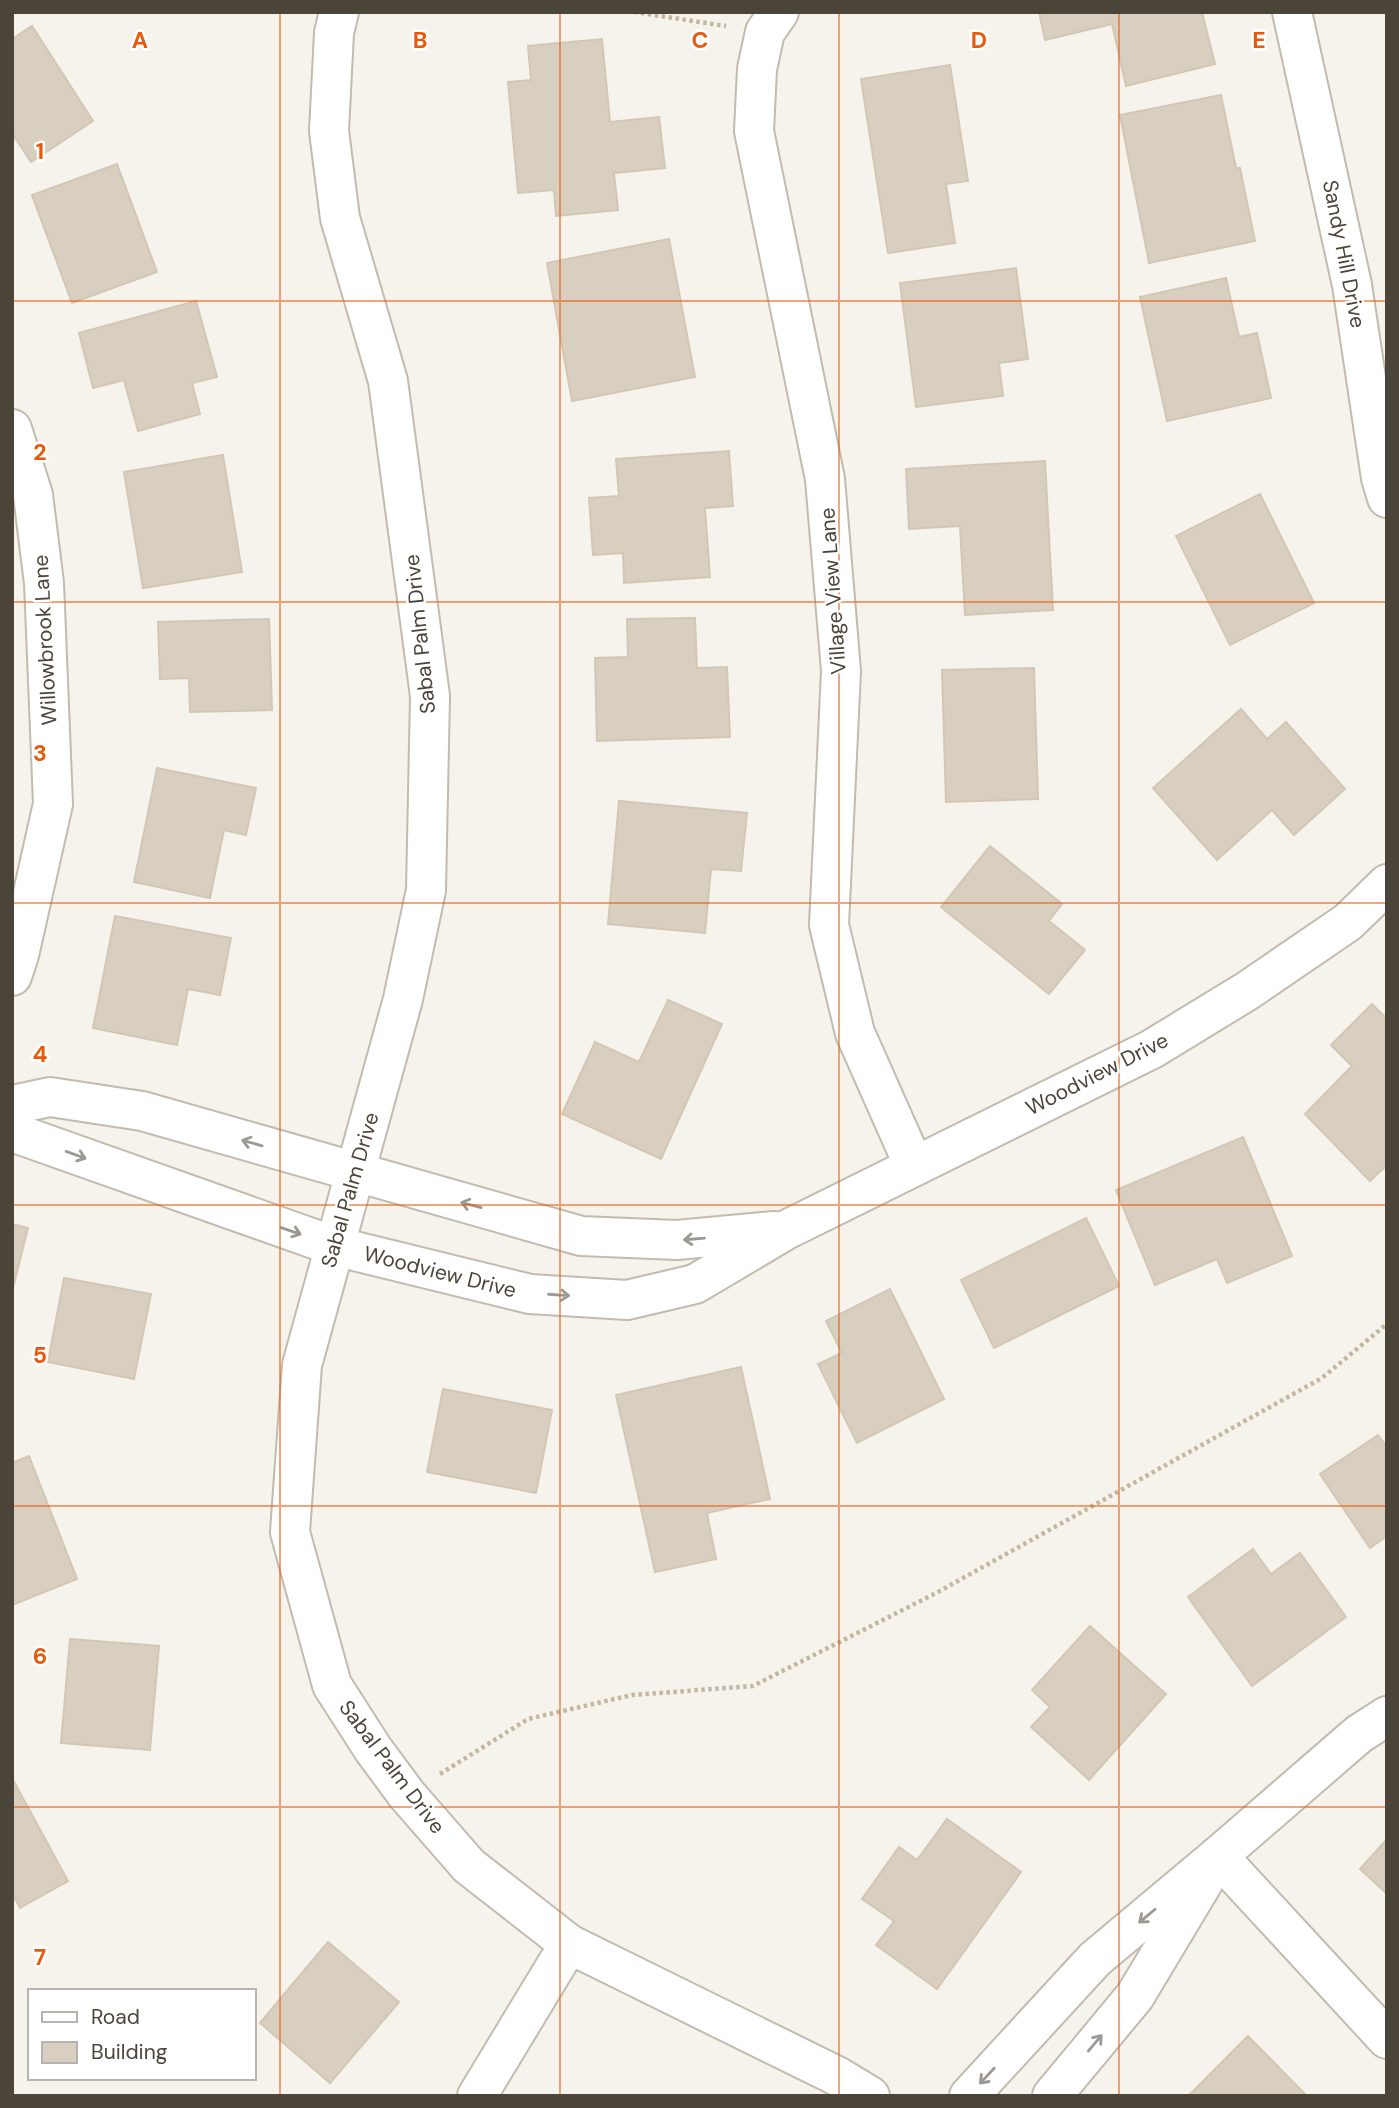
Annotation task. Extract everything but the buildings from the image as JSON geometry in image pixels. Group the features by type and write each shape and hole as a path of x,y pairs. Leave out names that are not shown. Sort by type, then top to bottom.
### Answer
{"street":[{"name":"Sabal Palm Drive","path":"339,12 334,33 329,131 338,206 388,381 430,696 426,890 403,999 302,1365 290,1532 332,1685 373,1749 407,1795 469,1866 569,1944 837,2076 870,2096"},
{"name":"Sandy Hill Drive","path":"1292,12 1352,285 1381,478 1387,498"},
{"name":"Village View Lane","path":"772,22 757,69 754,131 825,479 841,671 829,925 855,1033 914,1166"},
{"name":"Willowbrook Lane","path":"12,429 33,495 28,585 53,804 12,976"},
{"name":"Woodview Drive","path":"12,1132 334,1246 530,1294 627,1300 695,1284 786,1230 1152,1049 1247,991 1348,922 1387,884"},
{"name":"Woodview Drive","path":"12,1105 50,1097 142,1111 581,1236 677,1240 786,1230"},
{"path":"969,2096 1096,1959 1359,1734 1387,1716"},
{"path":"1219,1856 1387,2039"},
{"path":"1052,2096 1135,1996 1219,1856"},
{"path":"477,2096 569,1944"}],"path":[{"path":"634,12 772,22"},
{"path":"407,1795 528,1719 632,1695 752,1686 938,1592 1322,1378 1387,1324"}]}
